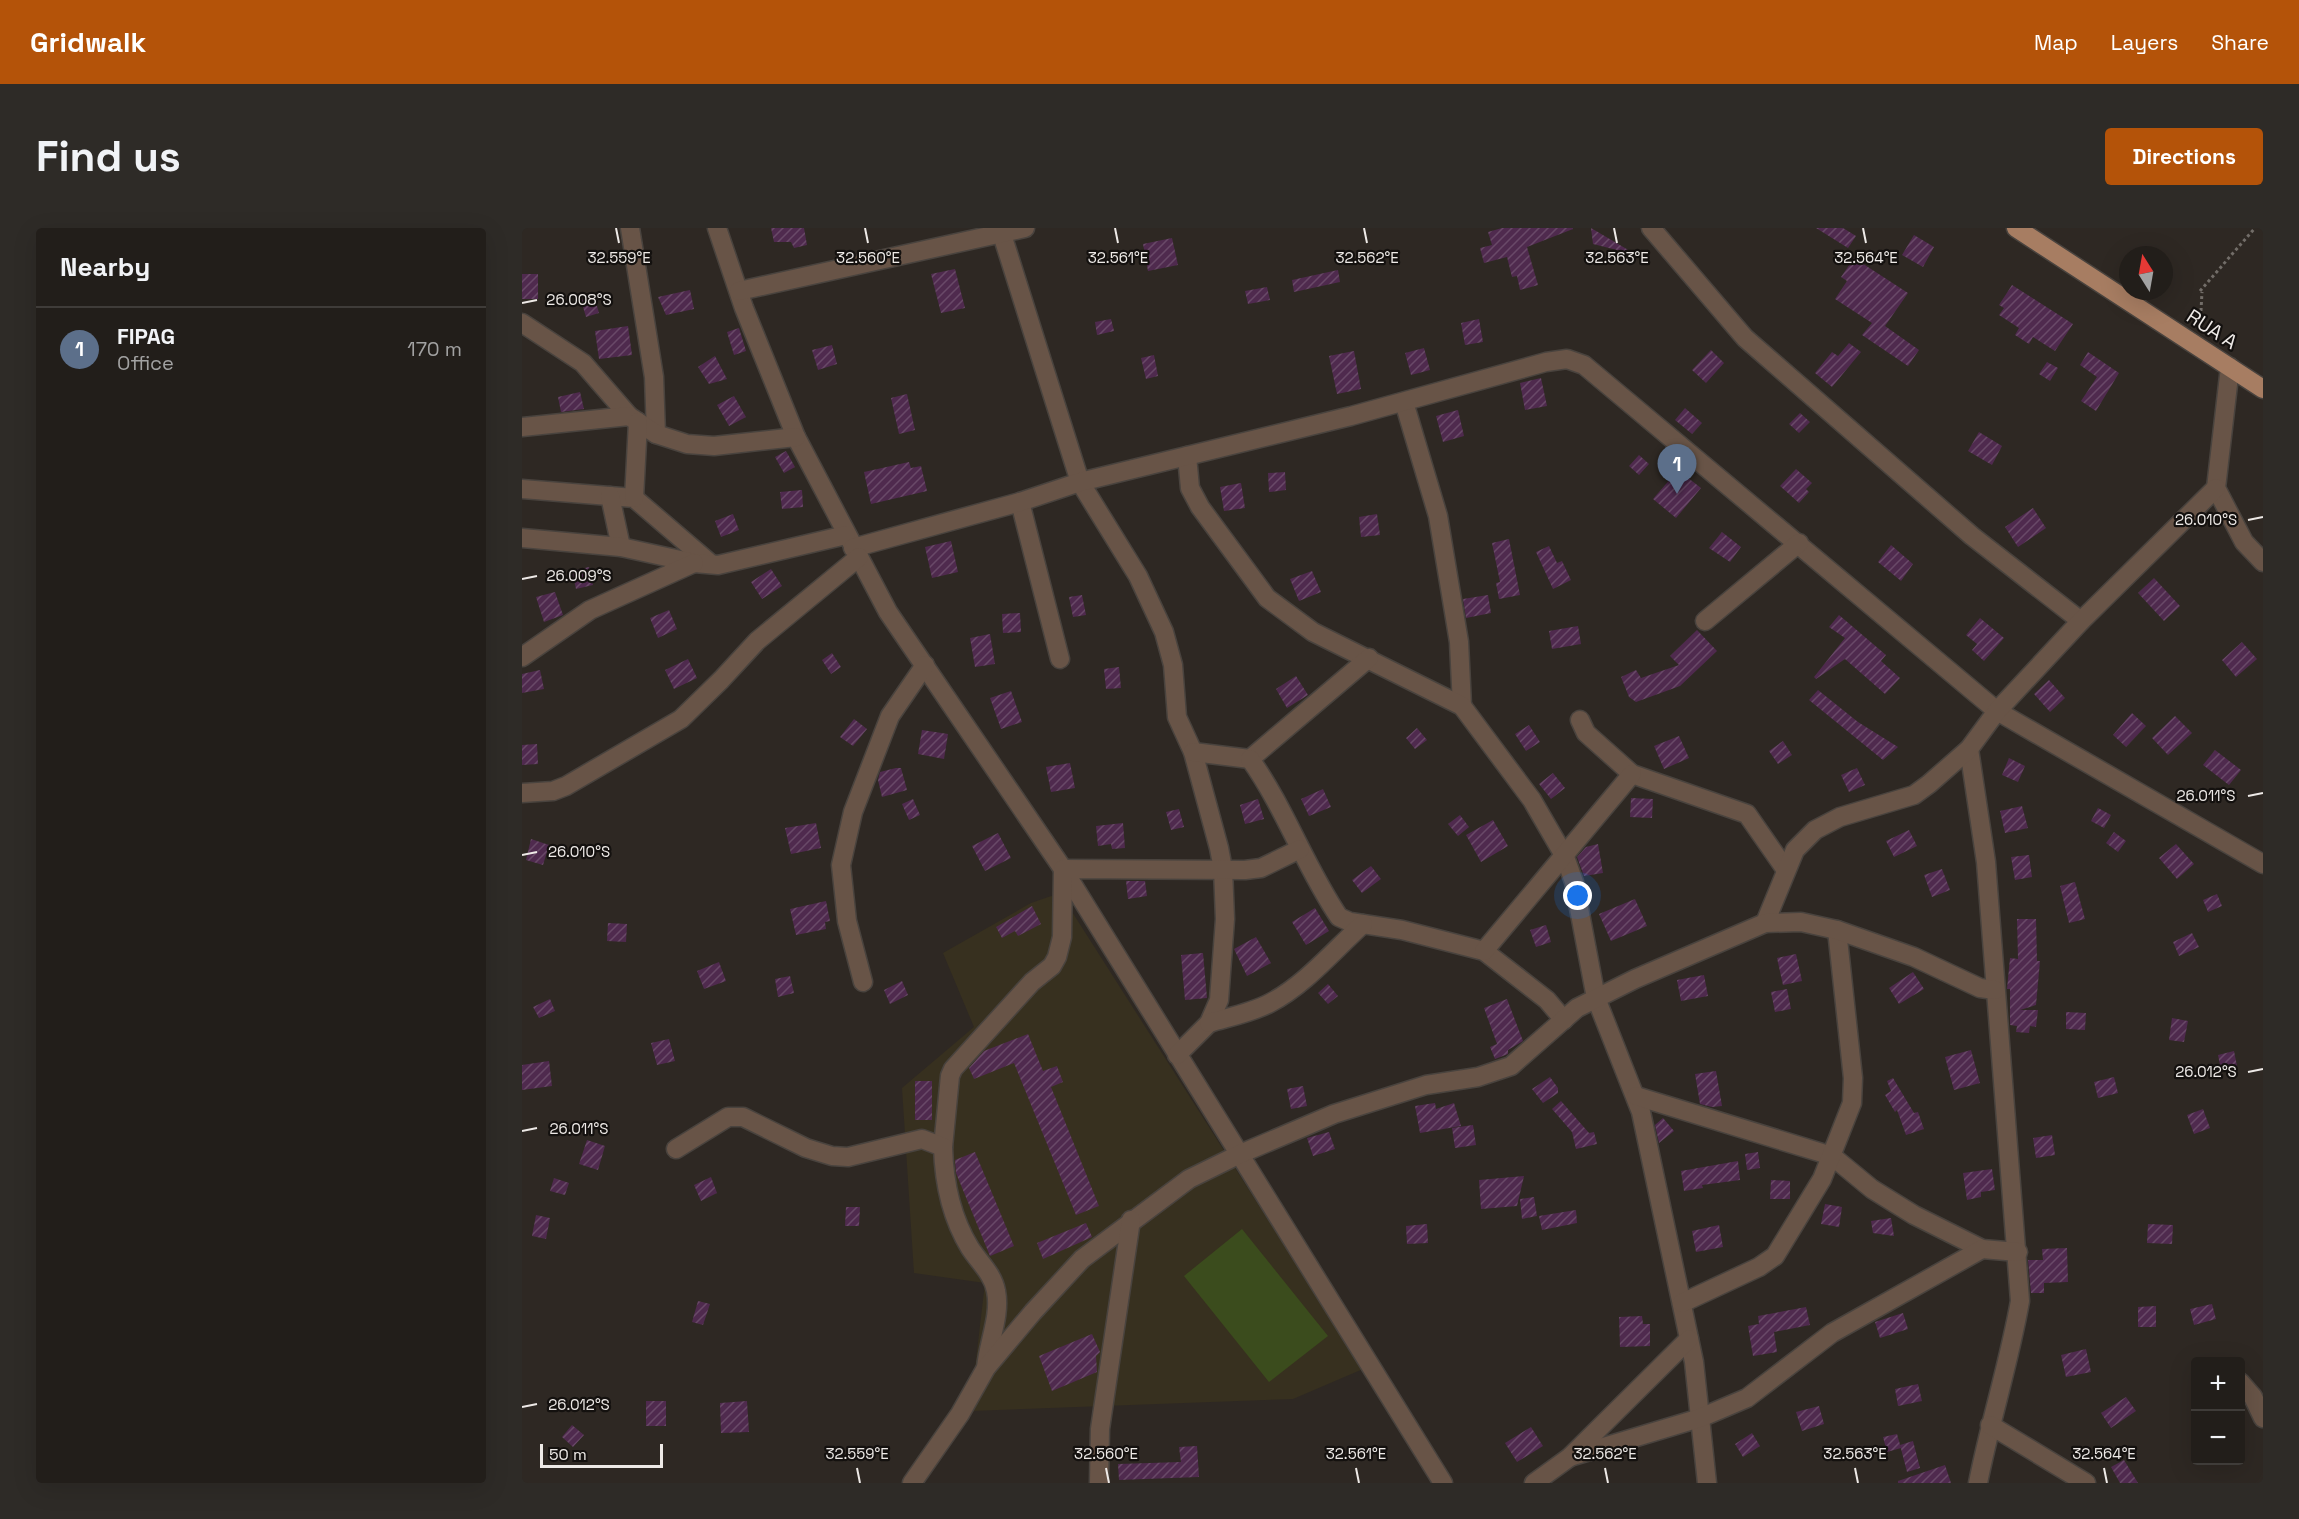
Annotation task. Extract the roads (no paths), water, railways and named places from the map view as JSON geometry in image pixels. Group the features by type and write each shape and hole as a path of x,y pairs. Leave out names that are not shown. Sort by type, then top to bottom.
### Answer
{"main road":[{"name":"RUA A","path":"2016,228 2263,389"}],"street":[{"path":"630,228 654,377 656,434"},
{"path":"717,228 796,437 888,612 1063,869 1443,1483"},
{"path":"739,291 1001,231 1025,228"},
{"path":"1651,228 1745,339 1972,536 2081,621"},
{"path":"1001,231 1080,482 1138,576 1164,632 1173,665 1177,717 1193,752 1223,869 1225,919 1219,1000 1209,1023 1177,1055"},
{"path":"522,323 583,363 633,419 656,434 687,444 714,446 796,437"},
{"path":"522,537 621,547 703,564 729,564 853,547 1020,502 1080,482 1567,359 1584,365 1997,711 2263,864"},
{"path":"2229,368 2216,488 2244,542 2263,562"},
{"path":"1404,402 1438,516 1459,642 1462,705"},
{"path":"522,427 633,419"},
{"path":"633,419 634,498"},
{"path":"1187,456 1190,488 1200,507 1267,598 1313,632 1462,705 1532,800 1565,857 1574,882 1596,998 1616,1055 1636,1096 1689,1339 1707,1483"},
{"path":"1765,923 1795,850 1815,830 1840,817 1914,795 1969,749 1997,711 2081,621 2216,488"},
{"path":"522,489 634,498 703,564"},
{"path":"610,496 621,547"},
{"path":"1020,502 1060,659"},
{"path":"1705,621 1799,543"},
{"path":"522,793 553,791 566,786 681,719 853,547"},
{"path":"522,657 590,610 703,564"},
{"path":"1193,752 1250,759 1369,658"},
{"path":"863,982 847,921 841,865 853,812 890,716 925,665"},
{"path":"1580,720 1586,733 1632,774 1747,814 1786,870"},
{"path":"1969,749 1986,862 2020,1301 2012,1347 1990,1425 1978,1483"},
{"path":"1250,759 1267,784 1300,849 1339,917 1350,922 1402,930 1484,951 1547,1000 1564,1020"},
{"path":"1484,951 1565,857 1632,774"},
{"path":"1063,869 1261,868 1300,849"},
{"path":"986,1368 995,1324 996,1288 954,1216 947,1195 944,1147 950,1076 953,1069 1032,982 1052,966 1057,957 1062,937 1063,869"},
{"path":"912,1483 960,1414 986,1368 1082,1259 1131,1220 1189,1179 1240,1154 1334,1114 1426,1084 1478,1077 1511,1066 1577,1008 1765,923 1801,921 1837,930 1914,957 1980,988 1995,990"},
{"path":"1209,1023 1254,1010 1272,1002 1293,988 1363,924"},
{"path":"1682,1303 1759,1267 1775,1256 1822,1179 1832,1156 1852,1103 1853,1078 1837,930"},
{"path":"1636,1096 1832,1156 1872,1189 1914,1215 1982,1249 2018,1252"},
{"path":"676,1149 728,1117 743,1117 806,1148 832,1156 848,1157 922,1139 944,1147"},
{"path":"1099,1483 1100,1429 1131,1220"},
{"path":"1570,1457 1700,1418 1747,1398 1832,1333 1982,1249"},
{"path":"1534,1483 1570,1457 1689,1339"},
{"path":"2245,1387 2253,1397 2263,1418"},
{"path":"1990,1425 2086,1483"}],"place":[{"name":"FIPAG","path":"1677,494"}]}
